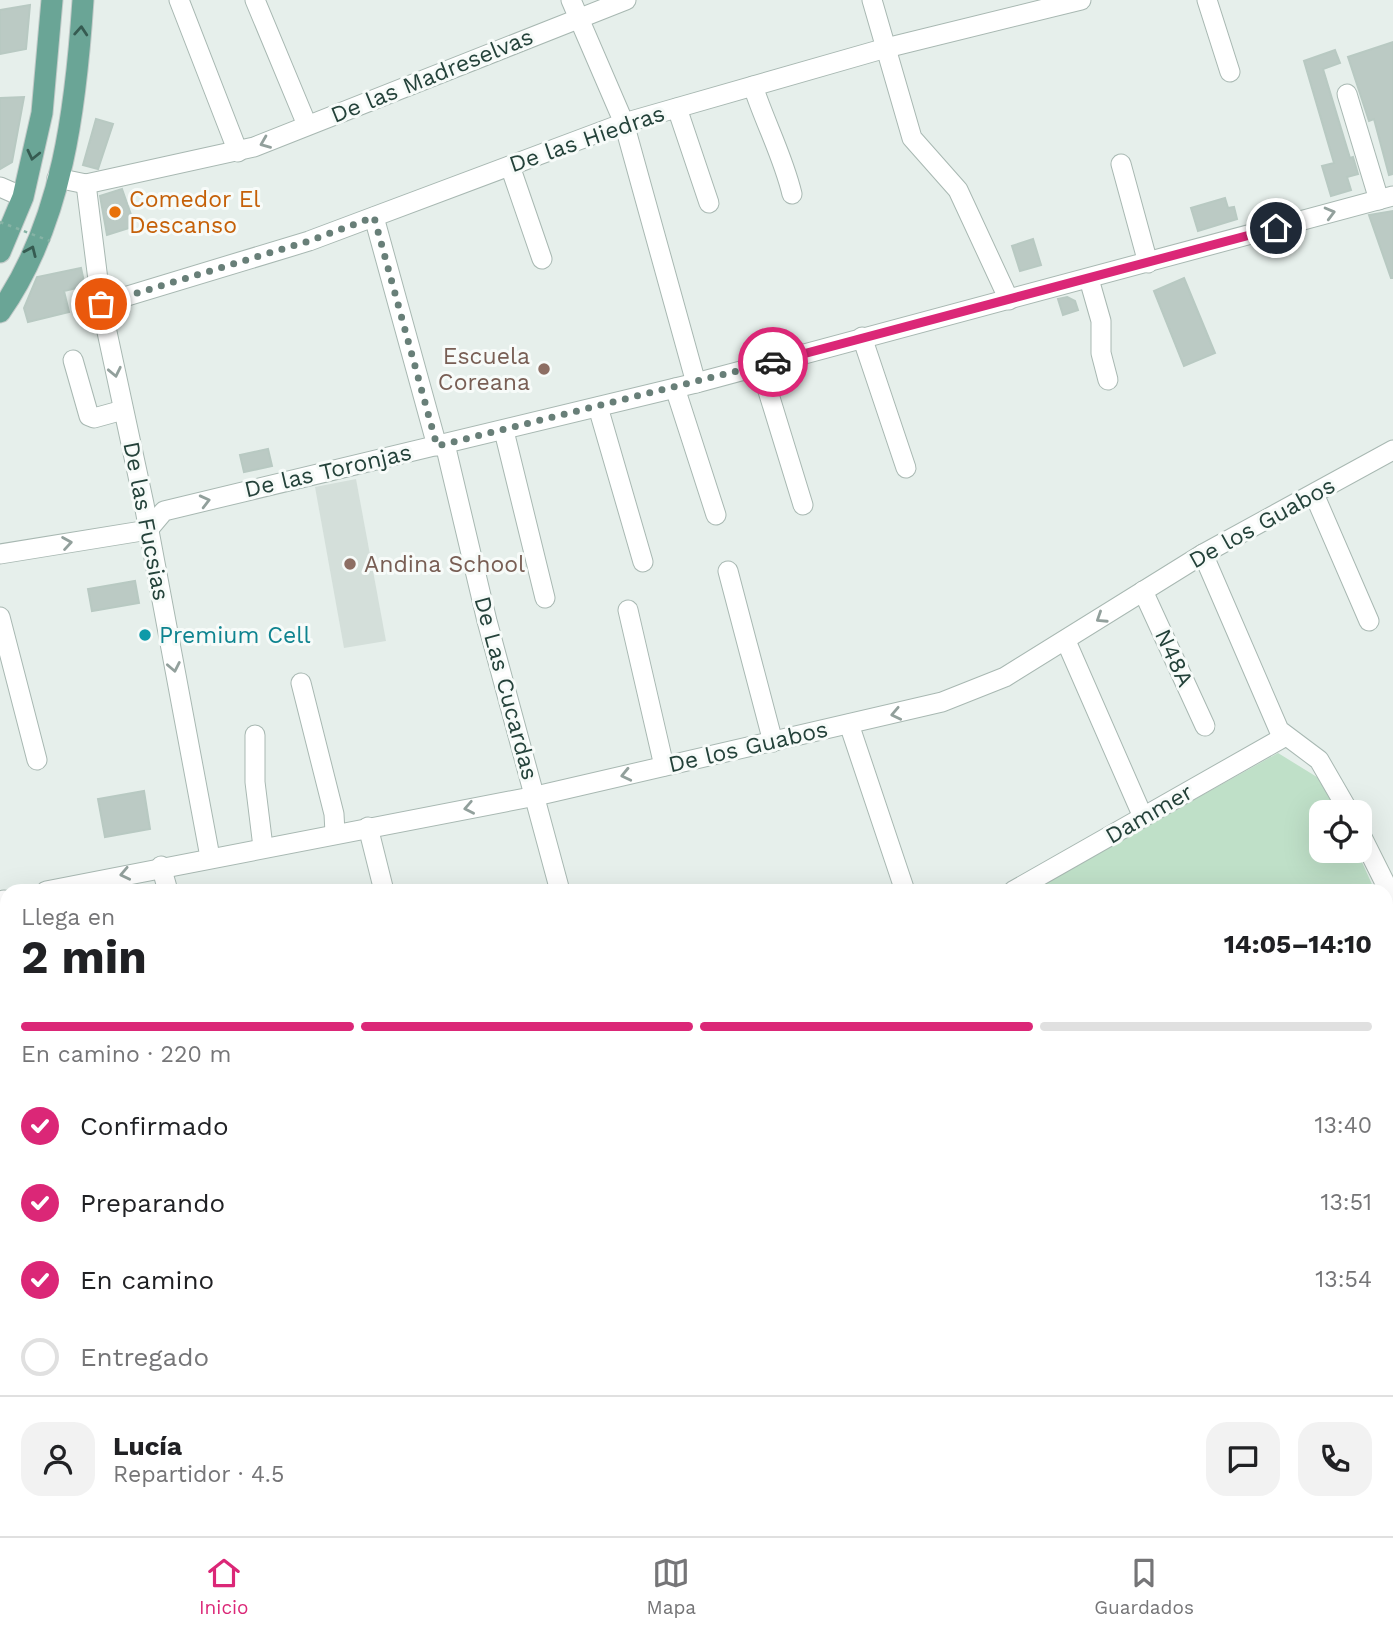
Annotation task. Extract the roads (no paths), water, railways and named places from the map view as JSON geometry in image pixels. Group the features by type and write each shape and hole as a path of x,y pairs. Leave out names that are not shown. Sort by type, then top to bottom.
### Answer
{"main road":[{"path":"0,253 23,197 42,113 52,0"},
{"path":"0,312 11,296 48,214 76,96 83,0"}],"street":[{"path":"179,0 238,152"},
{"path":"255,0 307,125"},
{"name":"De las Madreselvas","path":"86,184 238,152 575,9 626,0"},
{"path":"873,0 912,138 958,190 1009,300"},
{"name":"De las Hiedras","path":"101,304 309,241 624,123 886,48 1081,0"},
{"path":"1207,0 1230,72"},
{"path":"575,9 624,123 696,383"},
{"path":"753,86 770,135 783,158 792,194"},
{"path":"1347,94 1386,198"},
{"path":"677,108 709,204"},
{"path":"1121,164 1148,263"},
{"path":"510,166 542,259"},
{"path":"57,178 86,184"},
{"name":"De las Fucsias","path":"86,184 101,304 148,530 210,857"},
{"path":"0,187 23,197"},
{"name":"De las Toronjas","path":"148,530 164,511 696,383 1386,198"},
{"name":"De Las Cucardas","path":"374,217 441,445 558,884"},
{"path":"1089,279 1101,321 1101,353 1108,380"},
{"path":"862,337 906,468"},
{"path":"73,360 89,416 94,418 123,410"},
{"path":"760,365 803,505"},
{"path":"675,388 716,515"},
{"path":"598,407 643,562"},
{"path":"504,431 545,598"},
{"name":"De los Guabos","path":"78,884 536,796 909,712 967,693 1005,677 1203,554 1393,450"},
{"path":"1314,494 1369,621"},
{"path":"0,554 148,530"},
{"path":"1203,554 1284,737 1319,760 1342,800"},
{"path":"728,571 773,742"},
{"name":"N48A","path":"1143,591 1205,726"},
{"path":"628,610 664,766"},
{"path":"0,617 37,760"},
{"path":"1066,641 1143,817"},
{"path":"301,683 334,814 335,834"},
{"path":"849,724 903,884"},
{"path":"255,735 255,782 263,847"},
{"name":"Dammer","path":"1025,884 1284,737"},
{"path":"368,827 382,884"},
{"path":"1372,857 1386,884"},
{"path":"161,866 166,884"}],"place":[{"name":"Comedor El Descanso","path":"115,212"},
{"name":"Escuela Coreana","path":"544,369"},
{"name":"Andina School","path":"350,564"},
{"name":"Premium Cell","path":"145,635"}]}
